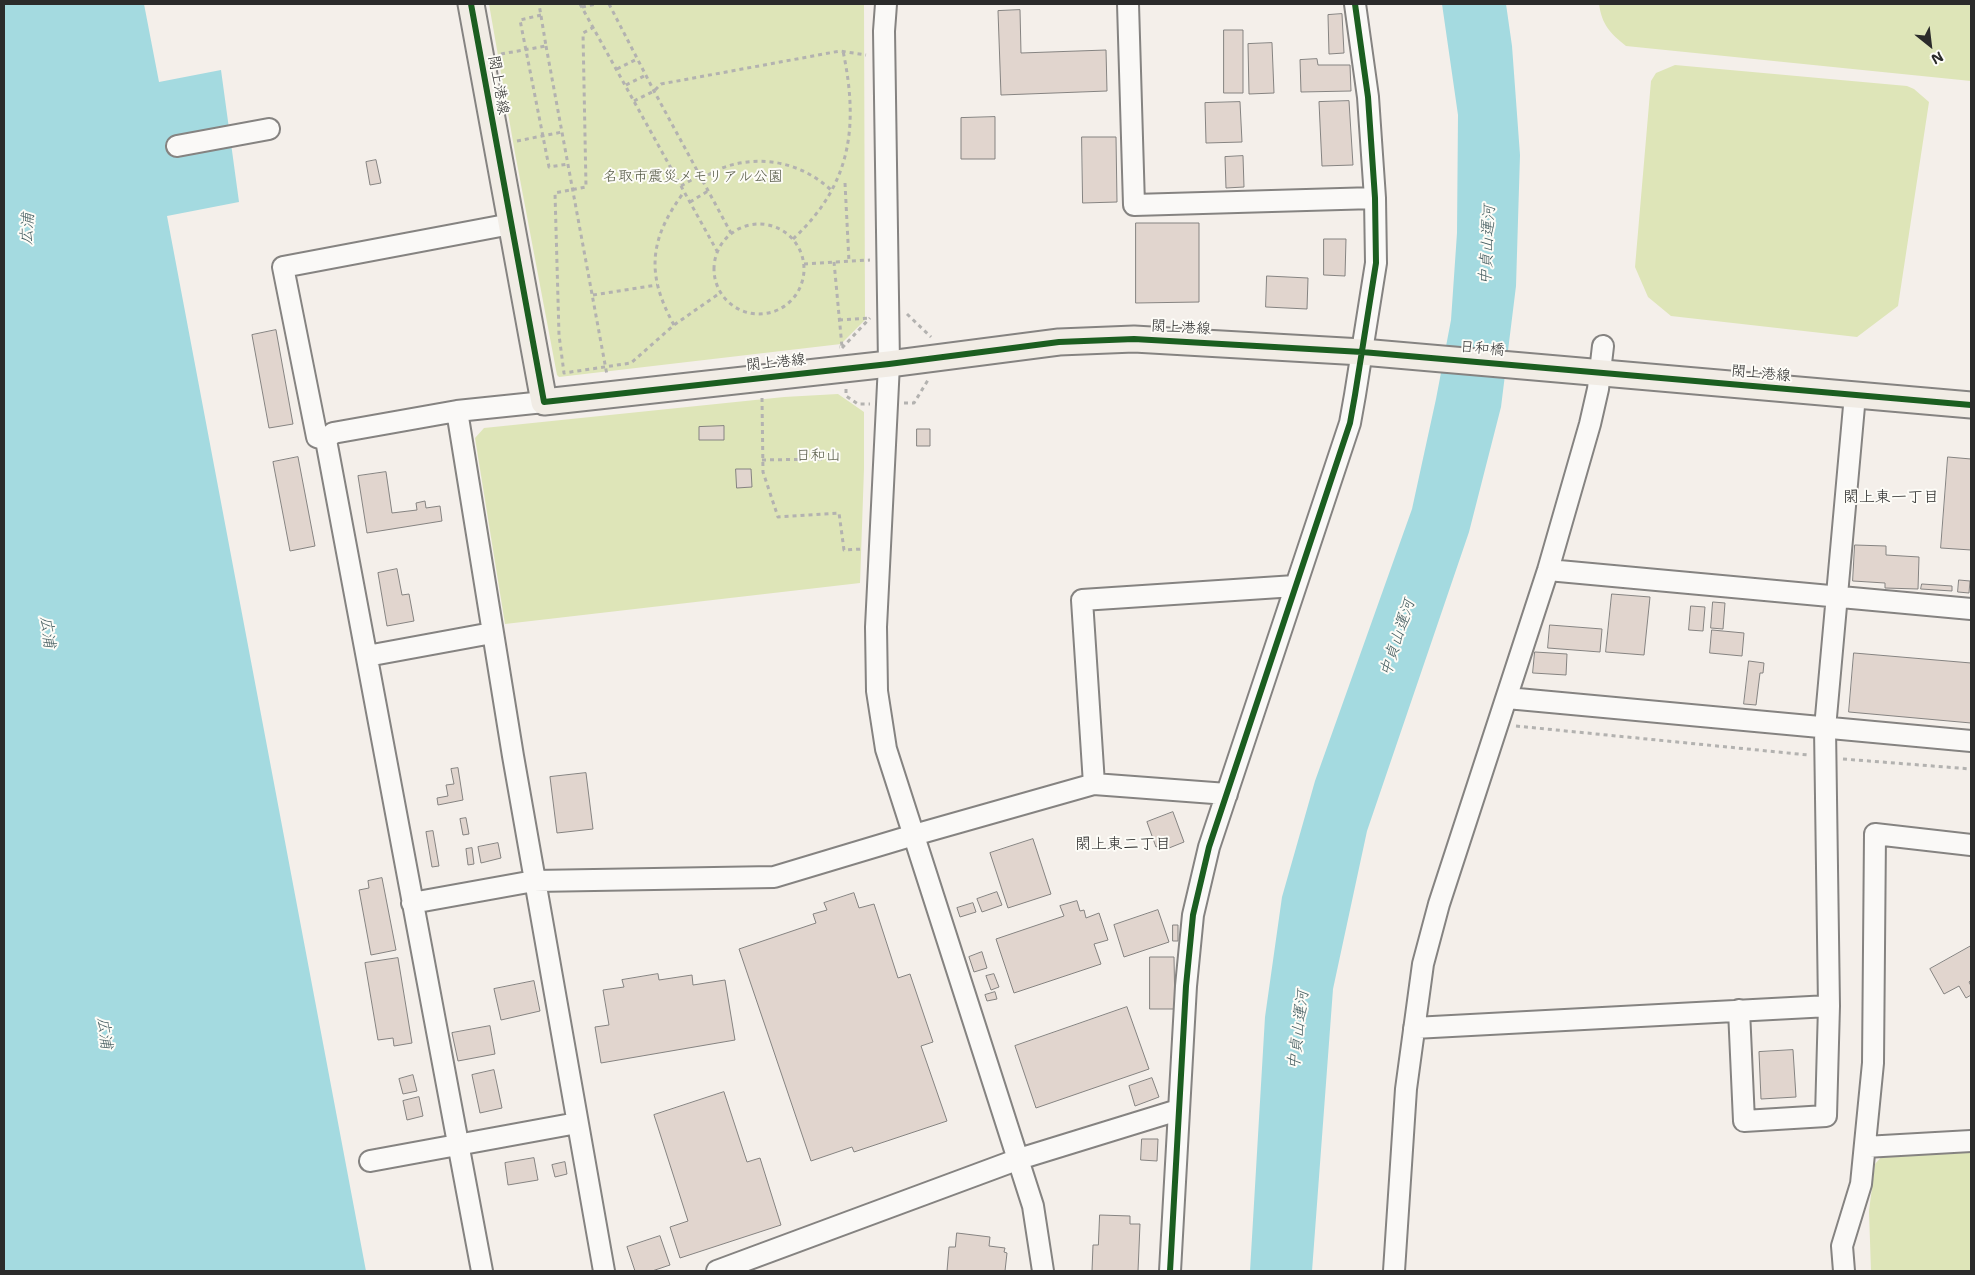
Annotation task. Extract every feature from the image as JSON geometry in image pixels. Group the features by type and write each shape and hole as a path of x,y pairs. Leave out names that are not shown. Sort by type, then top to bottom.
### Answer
{"main road":[{"name":"閖上港線","path":"470,4 544,402 889,364 1059,342 1134,339 1415,356"},
{"name":"日和橋","path":"1415,356 1548,367"},
{"name":"閖上港線","path":"1548,367 1971,405"}],"street":[{"path":"886,4 884,30 889,364 876,627 877,691 886,750 1033,1206 1043,1271"},
{"path":"1128,4 1134,205 1375,198"},
{"path":"1170,1271 1186,986 1193,915 1209,847 1350,423 1376,263 1375,198 1368,97 1355,4"},
{"path":"177,146 269,129"},
{"path":"326,440 317,438 282,267 511,224"},
{"path":"1394,1271 1406,1090 1423,964 1439,904 1548,570 1590,424 1598,389 1604,346"},
{"path":"1740,1010 1744,1121 1826,1116 1829,1006 1825,728 1855,396"},
{"path":"326,440 334,433 456,411 544,402"},
{"path":"456,411 534,881 604,1271"},
{"path":"326,440 457,1146 482,1271"},
{"path":"1548,570 1971,609"},
{"path":"1094,784 1082,600 1295,586"},
{"path":"367,656 492,633"},
{"path":"1507,698 1971,741"},
{"path":"412,903 534,881 774,877 1094,784 1227,794"},
{"path":"1844,1271 1842,1246 1861,1184 1873,1063 1875,834 1971,845"},
{"path":"1414,1028 1829,1006"},
{"path":"716,1271 1019,1158 1178,1110"},
{"path":"370,1161 577,1123"},
{"path":"1865,1147 1971,1141"}],"path":[{"path":"539,4 605,367 607,376 616,374"},
{"path":"596,4 581,5 717,251"},
{"path":"609,4 731,234"},
{"path":"541,15 520,20 548,167 568,164"},
{"path":"594,27 583,33 586,187 555,193 558,335 564,373 631,364 674,325 720,293"},
{"path":"495,56 546,46"},
{"path":"634,101 654,91 661,84 843,51 866,55"},
{"path":"793,239 808,225 832,191 848,146 851,120 850,85 843,51"},
{"path":"617,69 637,59"},
{"path":"626,85 646,75"},
{"path":"511,142 562,132"},
{"path":"681,186 721,169 757,160 782,163 798,169 810,174 832,191"},
{"path":"845,183 848,262"},
{"path":"690,202 708,191"},
{"path":"674,325 660,296 657,284 655,253 657,242 668,214 684,192"},
{"path":"756,224 782,230 793,239 800,251 804,264 803,278 799,291 790,302 779,310 766,314 752,315 738,310 727,302 720,293 714,278 713,264 717,251 731,234 743,227 756,224"},
{"path":"804,264 870,260"},
{"path":"834,262 842,353"},
{"path":"593,295 657,284"},
{"path":"832,348 842,347 871,318 839,320"},
{"path":"903,403 914,402 928,379 937,378"},
{"path":"846,385 846,396 858,404 871,404"},
{"path":"762,397 762,472 778,516 839,513 844,550 865,549"},
{"path":"762,460 824,459"},
{"path":"1498,725 1722,745 1815,756"},
{"path":"1837,758 1971,770"}],"green space":[{"name":"名取市震災メモリアル公園","path":"489,4 864,4 865,320 841,344 559,377 557,375 515,153"},
{"path":"1599,4 1971,4 1971,81 1626,46 1608,28 1602,18"},
{"path":"1675,65 1907,86 1914,89 1929,102 1898,306 1857,337 1671,316 1648,297 1635,267 1651,81 1656,73"},
{"name":"日和山","path":"838,394 864,412 860,583 505,624 475,438 484,428 784,397"},
{"path":"1971,1149 1971,1271 1871,1271 1869,1211 1875,1164 1884,1154"}],"water":[{"name":"広浦","path":"4,4 144,4 159,82 221,70 239,202 167,216 366,1271 4,1271"},
{"name":"中貞山運河","path":"1442,4 1506,4 1512,46 1520,155 1516,286 1501,407 1469,532 1367,831 1333,989 1312,1271 1250,1271 1265,1017 1282,897 1315,781 1412,509 1451,320 1457,233 1458,115"}],"building":[{"path":"1020,10 1021,53 1106,50 1107,91 1001,95 998,11"},
{"path":"1342,14 1344,53 1329,54 1328,15"},
{"path":"1224,30 1243,30 1243,93 1224,93"},
{"path":"1272,43 1274,93 1249,94 1248,44"},
{"path":"1317,59 1318,65 1350,65 1351,91 1301,92 1300,60"},
{"path":"1349,101 1353,165 1322,166 1319,102"},
{"path":"1240,102 1242,142 1206,143 1205,103"},
{"path":"995,117 995,159 961,159 961,118"},
{"path":"1082,137 1116,137 1117,202 1083,203"},
{"path":"1243,156 1244,187 1226,188 1225,157"},
{"path":"376,160 381,183 370,185 366,162"},
{"path":"1136,223 1199,223 1199,302 1136,303"},
{"path":"1324,239 1346,239 1345,276 1324,275"},
{"path":"1267,276 1308,278 1307,309 1266,307"},
{"path":"276,330 293,424 269,428 252,335"},
{"path":"724,426 724,440 699,440 699,427"},
{"path":"917,429 930,429 930,446 917,446"},
{"path":"298,457 315,546 290,551 273,462"},
{"path":"1948,457 1971,459 1971,550 1941,548"},
{"path":"736,469 751,469 752,487 737,488"},
{"path":"386,472 392,513 417,510 416,503 425,501 426,508 440,506 442,521 367,533 358,476"},
{"path":"1855,545 1886,546 1886,555 1919,557 1918,589 1885,588 1885,583 1853,581"},
{"path":"397,569 402,595 409,594 414,621 387,626 378,573"},
{"path":"1959,580 1970,581 1969,593 1958,592"},
{"path":"1922,584 1952,586 1952,591 1921,589"},
{"path":"1612,594 1650,597 1644,655 1606,652"},
{"path":"1713,602 1725,603 1723,629 1711,628"},
{"path":"1691,606 1705,607 1703,631 1689,630"},
{"path":"1550,625 1602,629 1600,652 1548,648"},
{"path":"1712,630 1744,633 1742,656 1710,653"},
{"path":"1535,652 1567,654 1566,675 1533,673"},
{"path":"1854,653 1971,663 1971,723 1849,712"},
{"path":"1749,661 1764,663 1763,673 1760,673 1756,705 1744,704"},
{"path":"458,768 463,800 438,805 437,798 448,796 446,785 454,784 451,769"},
{"path":"586,773 593,829 557,833 550,777"},
{"path":"1173,812 1184,842 1169,848 1167,843 1156,847 1147,822"},
{"path":"466,818 469,834 463,835 460,819"},
{"path":"433,831 439,866 432,867 426,832"},
{"path":"1033,839 1051,894 1008,908 990,853"},
{"path":"498,843 501,858 481,863 478,847"},
{"path":"472,848 474,864 468,865 466,849"},
{"path":"382,878 396,950 371,955 359,890 369,888 368,881"},
{"path":"997,892 1002,905 982,912 977,899"},
{"path":"854,893 859,908 874,904 898,978 910,974 933,1042 921,1046 947,1121 854,1152 852,1147 811,1161 739,949 816,923 813,914 827,910 824,903"},
{"path":"1077,901 1080,911 1084,910 1086,918 1099,913 1108,940 1094,944 1101,964 1014,993 996,939 1064,916 1060,906"},
{"path":"973,903 976,912 960,917 957,908"},
{"path":"1158,910 1169,942 1124,957 1114,925"},
{"path":"1173,925 1178,925 1178,941 1173,941"},
{"path":"1971,946 1971,980 1969,982 1971,995 1966,998 1959,986 1944,994 1930,969"},
{"path":"982,952 987,968 974,972 969,957"},
{"path":"1150,957 1174,957 1175,1009 1150,1009"},
{"path":"398,958 412,1043 394,1046 393,1038 378,1040 365,963"},
{"path":"658,974 659,980 692,975 693,985 725,980 735,1040 601,1063 595,1027 609,1025 603,990 624,987 622,980"},
{"path":"994,974 999,987 991,990 986,976"},
{"path":"534,981 540,1011 501,1020 494,989"},
{"path":"995,992 997,999 987,1001 985,995"},
{"path":"1127,1007 1149,1069 1036,1108 1015,1046"},
{"path":"490,1026 495,1054 458,1061 452,1033"},
{"path":"1793,1050 1796,1097 1761,1099 1759,1052"},
{"path":"494,1070 502,1108 480,1113 472,1075"},
{"path":"413,1075 417,1091 403,1094 399,1079"},
{"path":"1152,1078 1159,1097 1135,1106 1129,1086"},
{"path":"724,1092 747,1162 760,1158 781,1225 680,1258 670,1227 688,1221 654,1115"},
{"path":"419,1097 423,1116 407,1120 403,1101"},
{"path":"1142,1139 1158,1139 1157,1161 1141,1160"},
{"path":"534,1158 538,1180 508,1185 505,1163"},
{"path":"565,1162 567,1174 555,1177 552,1165"},
{"path":"1100,1215 1130,1216 1130,1224 1140,1224 1138,1271 1092,1271 1093,1245 1098,1245"},
{"path":"957,1233 990,1237 989,1246 1005,1248 1004,1252 1007,1253 1005,1271 947,1271 949,1247 955,1247"},
{"path":"660,1236 670,1265 652,1271 635,1271 627,1247"}],"cycle path":[{"path":"471,4 544,402 889,364 1059,342 1134,339 1362,352 1971,405"},
{"path":"1170,1271 1186,986 1193,915 1209,847 1350,423 1376,263 1375,198 1368,97 1355,4"}],"district":[{"name":"閖上東一丁目","path":"1891,498"},
{"name":"閖上東二丁目","path":"1123,845"}]}
